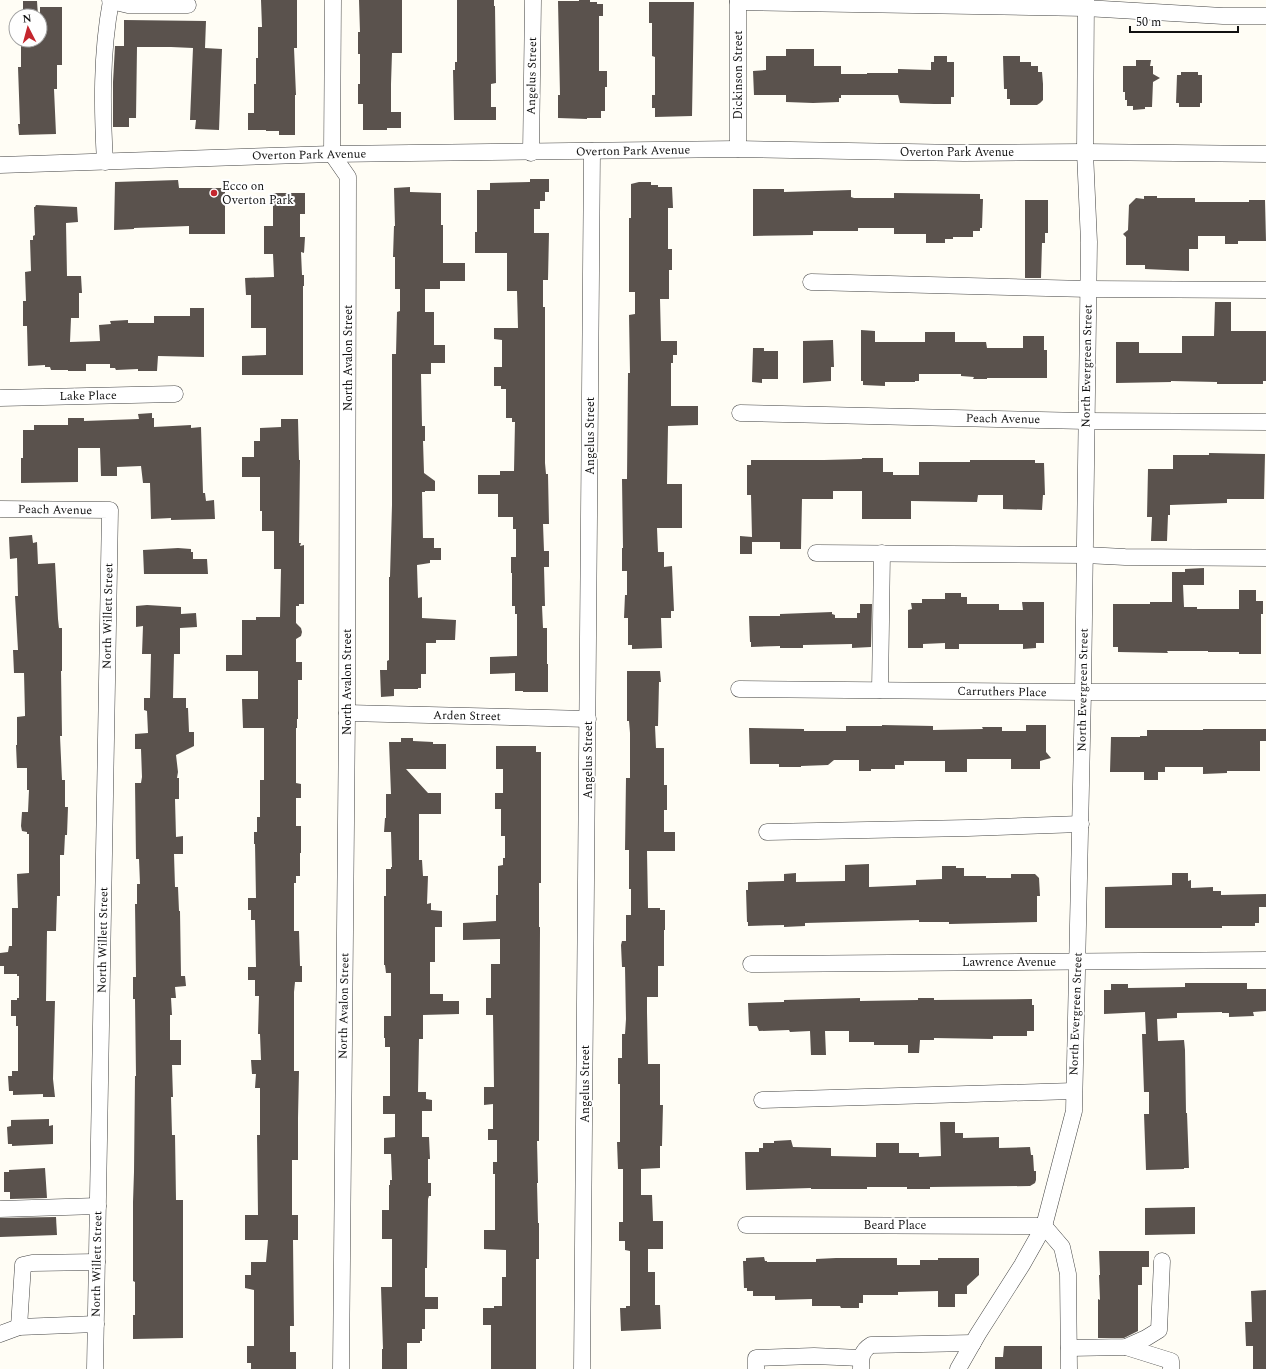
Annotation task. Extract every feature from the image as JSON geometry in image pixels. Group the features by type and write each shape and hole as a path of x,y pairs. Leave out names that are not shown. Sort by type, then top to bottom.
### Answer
{"street":[{"path":"332,154 333,0"},
{"name":"Angelus Street","path":"531,152 533,0"},
{"path":"105,162 103,129 104,48 110,1 128,5 188,5"},
{"path":"738,1 1085,4 1223,16 1266,16"},
{"name":"Dickinson Street","path":"738,1 738,149"},
{"name":"North Evergreen Street","path":"958,1369 1022,1265 1044,1226 1074,1111 1081,824 1089,242 1085,152 1085,4"},
{"name":"Overton Park Avenue","path":"0,165 332,154 592,152 738,149 964,153 1085,152 1266,154"},
{"name":"Angelus Street","path":"582,1369 592,152"},
{"name":"North Avalon Street","path":"332,154 348,177 347,713 341,1369"},
{"path":"811,282 1088,289 1266,290"},
{"name":"Lake Place","path":"0,398 175,394"},
{"name":"Peach Avenue","path":"740,413 1086,421 1266,422"},
{"name":"Peach Avenue","path":"0,509 110,510"},
{"name":"North Willett Street","path":"95,1369 110,510"},
{"path":"816,553 1266,558"},
{"path":"880,690 882,553"},
{"name":"Carruthers Place","path":"739,689 1266,692"},
{"name":"Arden Street","path":"347,713 588,719"},
{"path":"767,832 1081,824"},
{"name":"Lawrence Avenue","path":"751,964 1266,960"},
{"path":"762,1100 1074,1091"},
{"path":"0,1209 98,1206"},
{"name":"Beard Place","path":"746,1225 1044,1226"},
{"path":"1044,1226 1062,1247 1068,1274 1069,1369"},
{"path":"19,1327 23,1265 32,1263 97,1262"},
{"path":"1126,1347 1159,1330 1162,1262"},
{"path":"0,1334 19,1327 96,1324"},
{"path":"756,1369 756,1358 814,1356 861,1363 866,1348 870,1345 973,1343"},
{"path":"1069,1348 1126,1347 1171,1361 1171,1369"}],"building":[{"path":"261,0 297,0 297,48 294,48 296,95 295,135 279,135 279,131 248,130 248,113 254,113 254,84 256,84 256,58 258,58 258,27 262,27"},
{"path":"359,0 402,0 402,53 392,53 391,84 391,112 401,112 401,128 387,128 387,130 363,130 363,104 358,104 358,84 360,84 360,54 358,54 358,32 360,32"},
{"path":"457,0 494,0 496,83 491,84 491,107 496,107 496,120 454,120 453,70 455,70 455,62 457,62"},
{"path":"590,0 590,2 603,4 603,16 599,16 599,71 607,71 607,87 605,87 605,111 601,111 601,118 558,118 558,95 560,95 558,1"},
{"path":"23,1 37,1 37,8 23,8"},
{"path":"649,2 694,2 692,116 655,117 655,108 652,108 652,95 655,95 655,57 652,56 652,23 649,23"},
{"path":"62,7 62,65 57,65 57,89 54,89 56,134 19,135 18,67 21,67 21,48 48,48 48,8 40,8"},
{"path":"124,20 206,21 205,48 222,49 219,130 195,129 196,120 190,120 193,48 171,47 137,47 136,118 129,118 129,127 113,127 115,46 124,46"},
{"path":"786,49 814,49 814,66 841,66 841,74 898,73 898,69 931,70 931,62 934,62 934,56 947,56 947,62 954,62 954,97 951,97 951,104 900,103 898,95 841,95 839,102 813,103 786,102 786,95 754,95 753,71 766,70 766,56 786,56"},
{"path":"1003,56 1020,56 1020,62 1031,62 1031,66 1038,66 1038,72 1042,72 1043,84 1043,100 1040,103 1037,105 1010,105 1010,99 1007,99 1007,89 1004,89"},
{"path":"1136,60 1151,60 1150,66 1153,66 1153,74 1160,78 1153,82 1152,107 1133,110 1133,106 1127,106 1125,92 1123,92 1123,66 1136,66"},
{"path":"1181,72 1198,72 1198,75 1202,75 1202,103 1200,103 1200,107 1179,107 1179,103 1176,103 1177,75 1181,75"},
{"path":"530,179 549,179 549,192 545,192 545,201 540,201 540,209 534,209 534,233 549,233 548,280 543,280 543,307 545,307 545,463 546,474 548,474 549,524 543,524 544,551 549,551 549,567 544,567 545,606 542,606 543,628 547,628 548,692 515,691 515,673 490,674 490,657 517,656 517,614 515,614 515,606 512,606 511,573 511,557 516,557 516,529 513,529 513,517 498,517 498,494 478,494 478,475 500,475 500,471 514,471 515,422 512,422 512,418 506,418 506,389 501,389 501,386 494,386 494,367 502,367 502,340 494,339 494,328 518,328 517,291 507,291 507,253 475,253 475,232 477,232 477,190 490,190 490,183 530,182"},
{"path":"178,180 179,188 225,188 225,234 189,234 189,226 114,230 115,182"},
{"path":"651,182 651,185 658,185 658,187 672,187 673,208 668,208 668,249 672,249 672,270 669,270 669,299 660,299 661,341 677,341 677,355 673,355 673,363 671,363 671,406 698,406 698,425 668,426 667,484 682,484 682,528 657,528 658,552 664,552 664,567 672,566 674,611 671,611 671,618 661,618 662,648 632,649 632,645 628,645 628,618 624,618 625,595 627,595 627,571 622,571 622,479 627,479 628,373 630,373 629,315 635,314 635,292 629,292 629,218 631,218 631,184"},
{"path":"410,187 410,192 441,193 443,263 465,263 465,281 440,281 440,289 425,289 425,312 434,312 434,345 445,345 445,363 431,363 431,374 421,374 422,426 425,426 425,441 423,441 424,473 435,481 435,491 422,492 423,538 434,538 434,548 441,548 441,560 430,560 430,563 417,565 418,598 422,597 422,618 456,620 455,640 436,640 436,643 426,643 426,674 421,674 421,688 394,689 394,696 381,697 380,670 387,670 387,661 389,660 389,577 392,505 392,354 396,354 397,312 400,311 400,289 395,289 395,257 393,257 395,226 394,188"},
{"path":"753,189 784,189 784,192 851,190 851,197 854,198 894,198 894,193 980,194 980,199 983,199 982,228 980,228 980,231 973,231 973,237 953,237 953,239 945,239 945,243 926,243 926,234 894,234 894,228 858,228 858,231 813,231 813,235 753,236"},
{"path":"273,193 305,193 305,214 300,214 300,237 305,237 304,253 301,252 302,275 304,275 303,375 242,375 242,356 266,355 266,328 251,328 251,295 246,295 245,278 274,277 273,254 264,254 264,226 273,226"},
{"path":"1144,196 1157,196 1157,198 1195,198 1195,202 1249,202 1249,200 1265,200 1266,241 1238,241 1238,244 1225,244 1225,236 1198,236 1198,249 1189,249 1189,271 1145,269 1145,265 1126,265 1126,237 1123,234 1128,230 1129,205 1136,198 1144,199"},
{"path":"1025,200 1048,200 1048,233 1045,233 1045,243 1042,243 1041,278 1025,278"},
{"path":"36,205 77,207 78,222 66,223 67,276 81,276 82,293 79,293 79,318 71,318 70,342 100,341 99,325 111,324 110,321 128,320 128,323 154,323 154,316 190,316 190,308 204,308 204,357 158,356 157,371 138,371 138,369 116,370 115,368 110,368 110,364 86,364 86,371 51,370 50,367 45,367 45,365 28,366 27,326 23,326 23,301 26,301 25,272 31,271 30,240 33,240 33,236 35,235 34,207"},
{"path":"1215,302 1231,302 1231,331 1266,331 1266,381 1263,381 1263,384 1217,384 1217,382 1171,381 1116,383 1116,342 1139,342 1139,353 1182,353 1182,336 1214,336"},
{"path":"861,330 875,331 875,342 925,342 925,332 955,332 955,342 986,342 987,348 1023,348 1023,336 1044,336 1044,350 1047,350 1047,378 973,379 974,377 961,376 961,374 919,374 919,381 915,382 885,382 885,386 863,385 863,381 861,381"},
{"path":"833,340 834,367 831,367 831,381 803,383 803,341"},
{"path":"753,348 764,348 764,351 778,351 778,379 762,379 762,383 752,382"},
{"path":"152,413 152,418 154,418 154,427 191,425 191,428 201,427 203,493 205,493 206,501 214,500 215,519 151,519 150,483 143,483 141,466 117,467 117,476 101,476 100,448 78,448 78,482 21,483 23,430 34,430 34,425 68,425 68,418 84,418 84,421 139,419 138,414"},
{"path":"281,419 298,419 300,460 299,543 301,543 300,546 304,545 304,604 299,604 299,606 296,606 296,623 301,628 302,632 301,636 296,639 296,662 302,662 302,680 298,680 298,719 296,728 296,783 301,784 301,798 296,798 296,826 301,826 301,853 300,876 296,876 296,883 294,883 294,931 299,931 302,982 295,982 294,992 294,1071 299,1071 298,1160 292,1160 292,1215 298,1215 298,1240 293,1240 294,1326 290,1326 290,1352 296,1352 296,1369 251,1369 251,1363 247,1363 247,1346 254,1346 254,1290 245,1288 245,1275 251,1275 251,1262 266,1262 268,1240 245,1240 245,1215 258,1215 257,1135 260,1135 260,1088 255,1088 256,1074 252,1074 251,1060 261,1060 260,1034 258,1034 259,996 255,996 255,980 248,980 248,967 256,967 255,920 251,920 251,910 248,910 248,898 256,898 254,832 257,832 257,817 260,817 260,780 264,780 264,728 243,728 242,699 258,699 258,671 226,671 226,655 242,655 242,620 256,620 256,617 280,617 281,569 274,569 274,531 262,531 262,511 260,511 260,477 242,477 242,457 254,457 254,441 260,441 260,428 281,427"},
{"path":"1209,453 1265,454 1264,499 1227,499 1227,503 1170,505 1167,541 1151,541 1152,517 1147,517 1148,469 1173,469 1173,455 1209,455"},
{"path":"883,458 883,472 893,472 893,475 919,475 919,462 1035,460 1035,463 1044,463 1045,495 1043,495 1042,510 1003,509 1003,495 978,495 977,502 911,501 911,519 862,519 862,491 833,491 833,499 802,499 801,549 780,549 780,542 752,542 752,554 740,554 740,536 752,537 751,495 747,495 747,465 751,465 751,460 824,460"},
{"path":"32,535 33,543 37,542 38,564 55,563 58,619 59,628 62,628 62,736 60,736 62,780 65,780 65,807 68,807 67,835 65,835 64,855 60,855 60,896 57,896 56,931 47,931 46,1001 55,1001 53,1079 55,1097 43,1097 43,1094 13,1095 13,1091 9,1091 8,1076 12,1076 12,1071 18,1071 18,1026 16,1026 16,1016 11,1016 11,1000 17,1000 17,998 19,998 19,976 17,976 17,974 4,974 4,966 0,966 0,953 8,952 9,946 12,946 12,908 18,908 17,874 29,873 29,834 22,831 21,826 22,812 28,812 29,790 27,790 27,768 17,768 16,745 17,717 25,716 24,673 14,673 13,650 18,650 15,596 18,596 17,558 10,559 9,537"},
{"path":"178,548 191,549 191,552 193,552 193,559 207,559 208,574 144,574 143,550"},
{"path":"1204,568 1204,585 1183,585 1184,607 1197,607 1197,609 1239,609 1239,590 1256,590 1256,601 1263,601 1263,614 1261,614 1261,654 1239,654 1239,652 1208,651 1167,651 1168,653 1118,652 1118,647 1113,647 1113,604 1150,604 1150,602 1172,602 1172,572 1185,572 1185,569"},
{"path":"945,593 961,593 961,597 967,597 967,604 999,604 999,610 1023,610 1022,602 1044,602 1044,643 1036,643 1036,648 1023,649 1023,644 959,644 959,649 945,649 945,643 923,644 923,648 908,648 908,610 912,609 911,603 922,603 922,599 945,599"},
{"path":"860,604 872,604 871,647 852,648 852,644 803,645 803,648 780,648 780,646 751,647 749,616 780,616 780,614 832,612 832,614 835,615 835,618 857,618 857,613 860,613"},
{"path":"147,605 181,607 181,614 196,613 197,627 180,628 180,654 174,654 173,698 186,698 189,732 194,732 194,746 176,755 178,772 177,778 179,778 179,799 175,799 176,837 183,836 183,854 174,854 175,887 178,887 180,911 181,976 185,976 186,986 175,987 176,998 171,998 172,1015 170,1015 170,1040 181,1040 181,1065 172,1065 173,1097 171,1097 172,1135 175,1135 176,1200 183,1200 183,1338 133,1339 133,1315 135,1315 135,1282 133,1281 133,1202 136,1076 135,999 133,999 133,977 136,977 135,904 137,904 137,884 140,884 139,859 136,859 135,783 141,783 142,777 141,749 135,749 135,734 148,733 147,711 144,710 144,698 150,698 151,654 142,654 143,626 136,627 136,606"},
{"path":"627,671 660,671 661,682 659,682 658,726 655,726 656,748 664,748 664,785 667,785 667,810 664,810 664,832 675,832 675,851 647,851 648,908 660,908 660,910 665,910 664,966 658,966 658,997 647,997 648,1064 660,1064 660,1105 663,1105 660,1168 641,1169 641,1195 652,1195 653,1221 663,1221 663,1249 648,1249 648,1272 655,1272 655,1305 660,1305 661,1329 621,1331 620,1308 630,1306 630,1251 625,1250 625,1241 619,1241 619,1222 623,1222 623,1169 618,1169 617,1142 620,1142 620,1084 618,1084 618,1058 622,1058 622,1034 625,1034 626,1019 625,967 622,967 621,945 622,941 626,941 626,915 631,915 629,850 625,850 626,778 630,778 630,733 629,721 627,721"},
{"path":"1026,725 1046,725 1046,752 1051,758 1040,761 1040,769 1011,769 1011,759 967,759 967,772 945,772 945,761 904,761 904,765 895,765 895,769 871,769 871,771 859,771 859,760 834,760 828,765 801,767 779,767 779,764 750,764 749,728 804,729 804,731 846,731 846,726 933,726 933,730 1002,727 1002,731 1026,731"},
{"path":"1266,729 1266,741 1260,741 1260,771 1227,771 1227,773 1203,774 1203,767 1165,767 1165,772 1158,772 1158,780 1144,780 1144,772 1110,772 1111,737 1147,736 1147,730"},
{"path":"401,738 413,738 413,741 433,742 433,744 446,744 446,769 406,769 428,793 441,793 441,814 419,814 419,860 422,860 423,876 428,876 427,904 431,903 431,910 442,911 442,927 435,927 435,962 430,962 430,994 443,994 443,1001 459,1001 459,1014 423,1015 423,1039 419,1039 418,1092 426,1092 426,1099 432,1100 432,1111 422,1111 422,1137 429,1137 430,1159 428,1159 428,1183 431,1183 431,1196 429,1196 428,1199 425,1297 438,1297 438,1309 425,1309 425,1329 422,1329 422,1341 420,1341 420,1343 407,1343 407,1369 382,1369 383,1349 381,1287 392,1287 392,1239 382,1239 382,1210 389,1210 389,1185 390,1180 392,1180 391,1154 384,1154 384,1138 395,1137 395,1114 383,1114 383,1096 390,1096 390,1047 385,1047 384,1016 391,1016 391,973 386,973 384,965 384,896 386,896 386,869 391,869 392,867 391,832 384,832 386,818 386,794 391,794 389,742 401,742"},
{"path":"496,746 536,746 536,752 541,752 541,883 539,883 539,1141 537,1141 539,1259 536,1259 536,1369 491,1369 491,1325 483,1325 483,1308 502,1306 502,1277 506,1277 506,1250 484,1249 484,1230 495,1230 495,1174 493,1174 493,1162 497,1162 497,1140 488,1140 488,1129 493,1129 493,1104 484,1105 484,1087 494,1087 493,1015 486,1015 486,998 491,998 491,964 500,964 500,939 463,940 463,923 496,921 498,866 503,865 503,858 505,858 505,836 501,836 501,809 495,809 495,793 503,793 503,769 496,769"},
{"path":"869,864 869,887 916,885 916,880 942,879 942,866 956,866 956,868 964,868 964,876 986,876 986,878 1011,878 1011,874 1035,874 1039,878 1040,896 1037,896 1037,922 949,924 949,922 919,922 919,920 805,923 805,926 784,927 784,925 748,926 746,890 748,890 748,882 784,881 784,874 796,873 796,882 845,881 845,865"},
{"path":"1172,873 1188,873 1188,881 1191,880 1191,888 1213,887 1213,891 1221,891 1221,895 1266,894 1266,907 1259,907 1259,923 1255,923 1255,926 1222,926 1222,928 1105,928 1105,887 1172,885"},
{"path":"1185,983 1247,983 1247,989 1266,989 1266,1011 1253,1012 1254,1016 1229,1017 1229,1013 1222,1012 1177,1013 1177,1018 1157,1019 1158,1041 1184,1040 1189,1168 1146,1170 1144,1114 1149,1114 1149,1092 1144,1092 1142,1034 1146,1034 1145,1012 1104,1014 1104,990 1111,990 1111,984 1128,984 1128,988 1185,987"},
{"path":"860,998 860,1001 918,1000 918,998 934,998 934,1000 1032,999 1032,1005 1034,1005 1034,1031 1027,1031 1027,1036 993,1036 993,1039 934,1038 934,1040 920,1040 919,1053 908,1053 908,1045 874,1045 874,1042 849,1042 849,1031 825,1031 826,1055 811,1055 810,1031 759,1031 757,1026 749,1026 748,1003 784,1002 784,1000"},
{"path":"49,1119 49,1126 53,1125 53,1144 12,1146 12,1144 8,1144 7,1127 11,1126 11,1120"},
{"path":"940,1122 955,1122 955,1133 963,1133 963,1138 999,1137 999,1148 1030,1147 1031,1155 1033,1155 1034,1171 1036,1171 1035,1183 1030,1186 930,1187 930,1189 907,1189 907,1187 867,1187 867,1189 811,1188 746,1190 745,1152 759,1152 759,1148 763,1148 763,1143 791,1140 793,1147 831,1148 831,1156 876,1157 876,1143 899,1143 899,1153 919,1153 919,1157 941,1156"},
{"path":"45,1168 47,1198 10,1199 10,1192 4,1192 4,1172 9,1172 9,1170"},
{"path":"1195,1207 1195,1234 1145,1235 1145,1208"},
{"path":"56,1217 57,1235 0,1237 0,1218"},
{"path":"1099,1251 1149,1251 1149,1267 1142,1267 1142,1285 1138,1285 1138,1331 1124,1338 1098,1338 1098,1299 1100,1300"},
{"path":"764,1257 765,1261 767,1262 816,1262 816,1259 836,1258 897,1258 897,1265 920,1265 920,1260 938,1260 938,1258 979,1258 979,1275 967,1286 967,1294 955,1294 955,1307 938,1307 938,1291 898,1292 898,1295 863,1295 863,1303 859,1303 859,1308 812,1306 812,1299 775,1300 775,1296 753,1296 753,1291 747,1291 747,1288 744,1288 743,1261 746,1261 746,1258"},
{"path":"1266,1290 1266,1369 1253,1369 1253,1346 1246,1346 1245,1322 1252,1322 1251,1291"},
{"path":"1004,1346 1042,1346 1042,1369 995,1369 995,1357 1003,1357"}],"place":[{"name":"Ecco on Overton Park","path":"214,193"}]}
